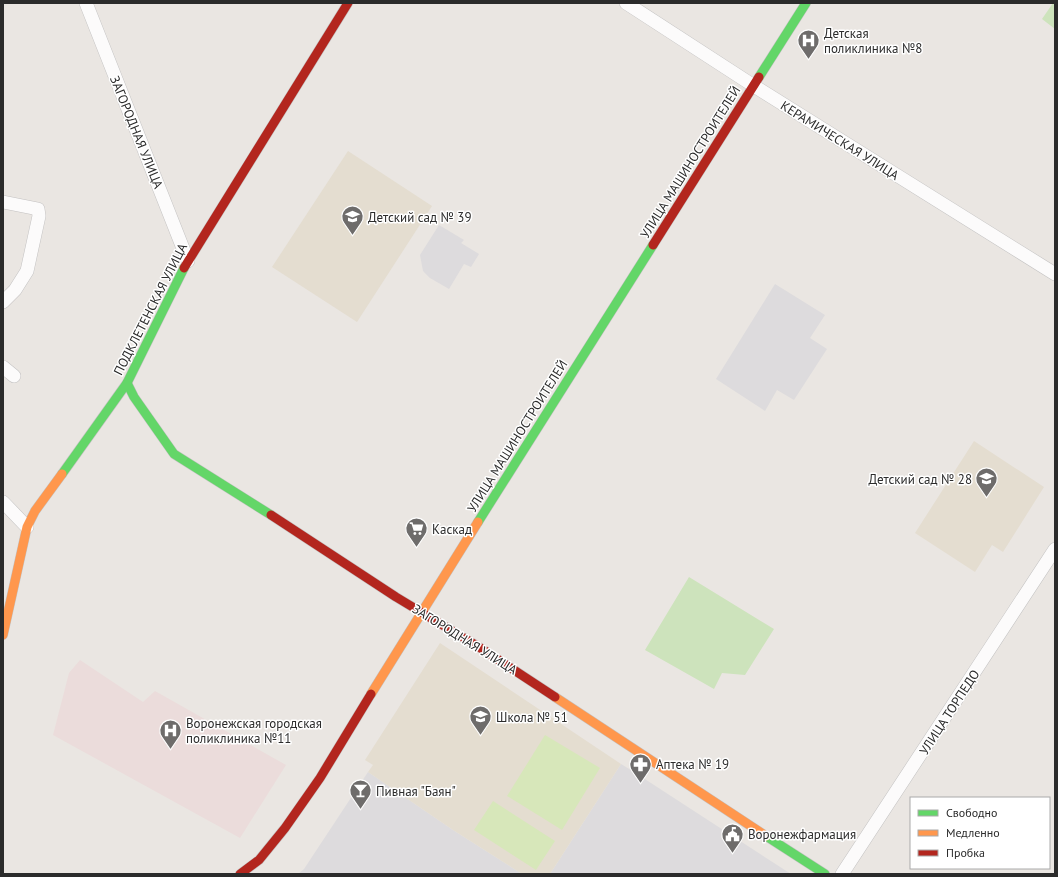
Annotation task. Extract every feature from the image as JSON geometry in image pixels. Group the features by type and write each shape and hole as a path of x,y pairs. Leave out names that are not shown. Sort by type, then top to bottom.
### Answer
{"street":[{"name":"ЗАГОРОДНАЯ УЛИЦА","path":"86,3 188,260"},
{"name":"ПОДКЛЕТЕНСКАЯ УЛИЦА","path":"3,635 27,527 35,511 127,383 188,260 347,3"},
{"name":"КЕРАМИЧЕСКАЯ УЛИЦА","path":"626,3 754,86 1055,274"},
{"name":"УЛИЦА МАШИНОСТРОИТЕЛЕЙ","path":"240,874 259,860 285,828 320,778 421,612 806,3"},
{"path":"3,202 38,209 40,216 27,272 15,290 3,302"},
{"path":"3,367 14,376"},
{"name":"ЗАГОРОДНАЯ УЛИЦА","path":"127,383 134,397 174,454 205,472 328,554 479,647 825,874"},
{"path":"3,502 27,527"},
{"name":"УЛИЦА ТОРПЕДО","path":"842,874 1055,549"}],"shaded area":[{"name":"Детский сад № 39","path":"348,151 432,206 357,322 272,267"},
{"path":"439,225 464,240 461,243 479,254 471,267 464,264 449,289 430,278 423,271 420,255"},
{"path":"775,284 825,315 810,338 827,349 794,400 777,390 765,411 716,379"},
{"name":"Детский сад № 28","path":"974,441 1044,487 1003,552 992,545 975,572 915,533"},
{"name":"Школа № 51","path":"440,643 621,764 550,874 522,874 453,830 368,772 373,765 365,760"},
{"name":"Воронежская городская поликлиника №11","path":"80,660 143,702 155,691 286,765 240,838 53,735 69,673"},
{"path":"621,764 634,772 791,874 550,874"},
{"path":"368,772 453,830 522,874 298,874 304,869"}],"green space":[{"path":"1053,3 1055,3 1055,29 1042,19"},
{"path":"689,577 774,629 745,675 722,673 714,689 645,650"},
{"path":"545,735 600,768 562,830 507,796"},
{"path":"493,801 555,841 536,870 474,830"}],"traffic: fast":[{"path":"759,77 806,3"},
{"path":"478,522 653,245"},
{"path":"62,474 127,383 184,268"},
{"path":"127,383 134,397 174,454 271,515"},
{"path":"766,836 825,874"}],"traffic: slow":[{"path":"3,635 27,527 35,511 62,474"},
{"path":"371,694 478,522"},
{"path":"555,697 766,836"}],"traffic: jam":[{"path":"184,268 348,3"},
{"path":"653,245 759,77"},
{"path":"271,515 396,597 479,647 555,697"},
{"path":"240,874 259,860 285,828 320,778 371,694"}],"place":[{"name":"Детская поликлиника №8","path":"809,60"},
{"name":"Детский сад № 39","path":"352,236"},
{"name":"Детский сад № 28","path":"987,498"},
{"name":"Каскад","path":"416,548"},
{"name":"Школа № 51","path":"481,736"},
{"name":"Воронежская городская поликлиника №11","path":"170,750"},
{"name":"Аптека № 19","path":"640,784"},
{"name":"Пивная \"Баян\"","path":"360,810"},
{"name":"Воронежфармация","path":"733,854"}]}
